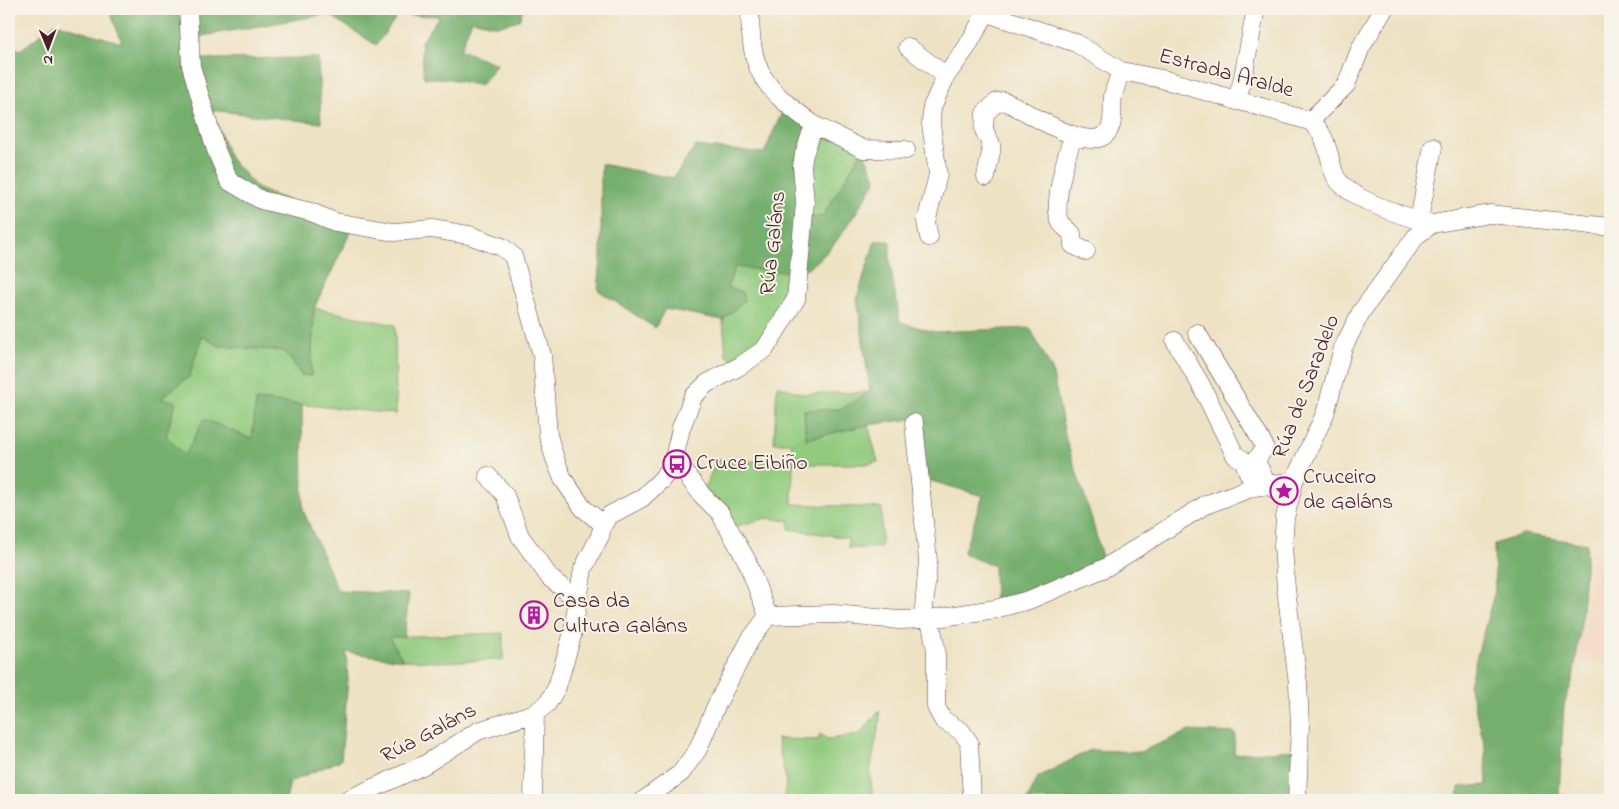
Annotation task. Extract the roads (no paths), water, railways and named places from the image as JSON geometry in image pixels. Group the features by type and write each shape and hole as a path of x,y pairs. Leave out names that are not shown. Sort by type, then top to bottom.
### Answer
{"street":[{"path":"188,9 191,66 216,150 229,181 261,200 311,212 335,222 394,232 432,229 469,235 502,247 512,256 542,355 548,435 554,459 563,479 583,508 603,524"},
{"path":"750,9 750,34 756,65 766,86 814,125 863,149 906,150"},
{"path":"1236,101 1242,82 1256,9"},
{"path":"1310,121 1346,85 1362,48 1384,9"},
{"path":"928,237 926,222 938,175 931,124 932,107 946,76 966,47 986,10"},
{"name":"Estrada Aralde","path":"986,10 996,16 1076,44 1121,70 1162,79 1310,121 1322,136 1334,173 1341,185 1376,204 1426,222"},
{"path":"908,46 946,76"},
{"path":"986,177 991,152 983,120 985,112 997,102 1011,103 1037,119 1074,135 1096,139 1108,132 1112,123 1113,96 1121,70"},
{"name":"Rúa Galáns","path":"347,800 424,765 478,731 535,713 547,704 557,687 568,657 583,569 600,536 603,524 610,516 642,498 672,466 681,428 693,397 706,384 740,366 765,349 796,299 805,203 802,166 814,125"},
{"path":"1074,135 1065,156 1060,184 1059,206 1061,222 1072,234 1073,245 1086,251"},
{"path":"1433,147 1429,157 1426,222 1490,214 1610,227"},
{"name":"Rúa de Saradelo","path":"1297,800 1300,725 1283,546 1288,504 1294,481 1325,414 1343,348 1356,320 1426,222"},
{"path":"1197,333 1264,445 1264,449 1256,460 1260,486"},
{"path":"1175,341 1200,385 1235,455 1243,460 1260,486 1276,490 1288,504"},
{"path":"914,423 928,561 923,598 926,619 936,650 936,707 944,720 961,731 969,742 972,800"},
{"path":"672,466 685,473 702,495 720,513 747,561 768,616"},
{"path":"488,476 505,495 520,536 550,578 579,601"},
{"path":"768,616 834,614 899,620 926,619 995,610 1029,600 1082,579 1104,568 1206,505 1260,486 1294,481"},
{"path":"644,800 681,773 698,750 716,706 750,640 768,616"},
{"path":"533,800 535,713"}],"place":[{"name":"Cruce Eibiño","path":"677,464"},
{"name":"Cruceiro de Galáns","path":"1284,491"},
{"name":"Casa da Cultura Galáns","path":"534,615"}]}
